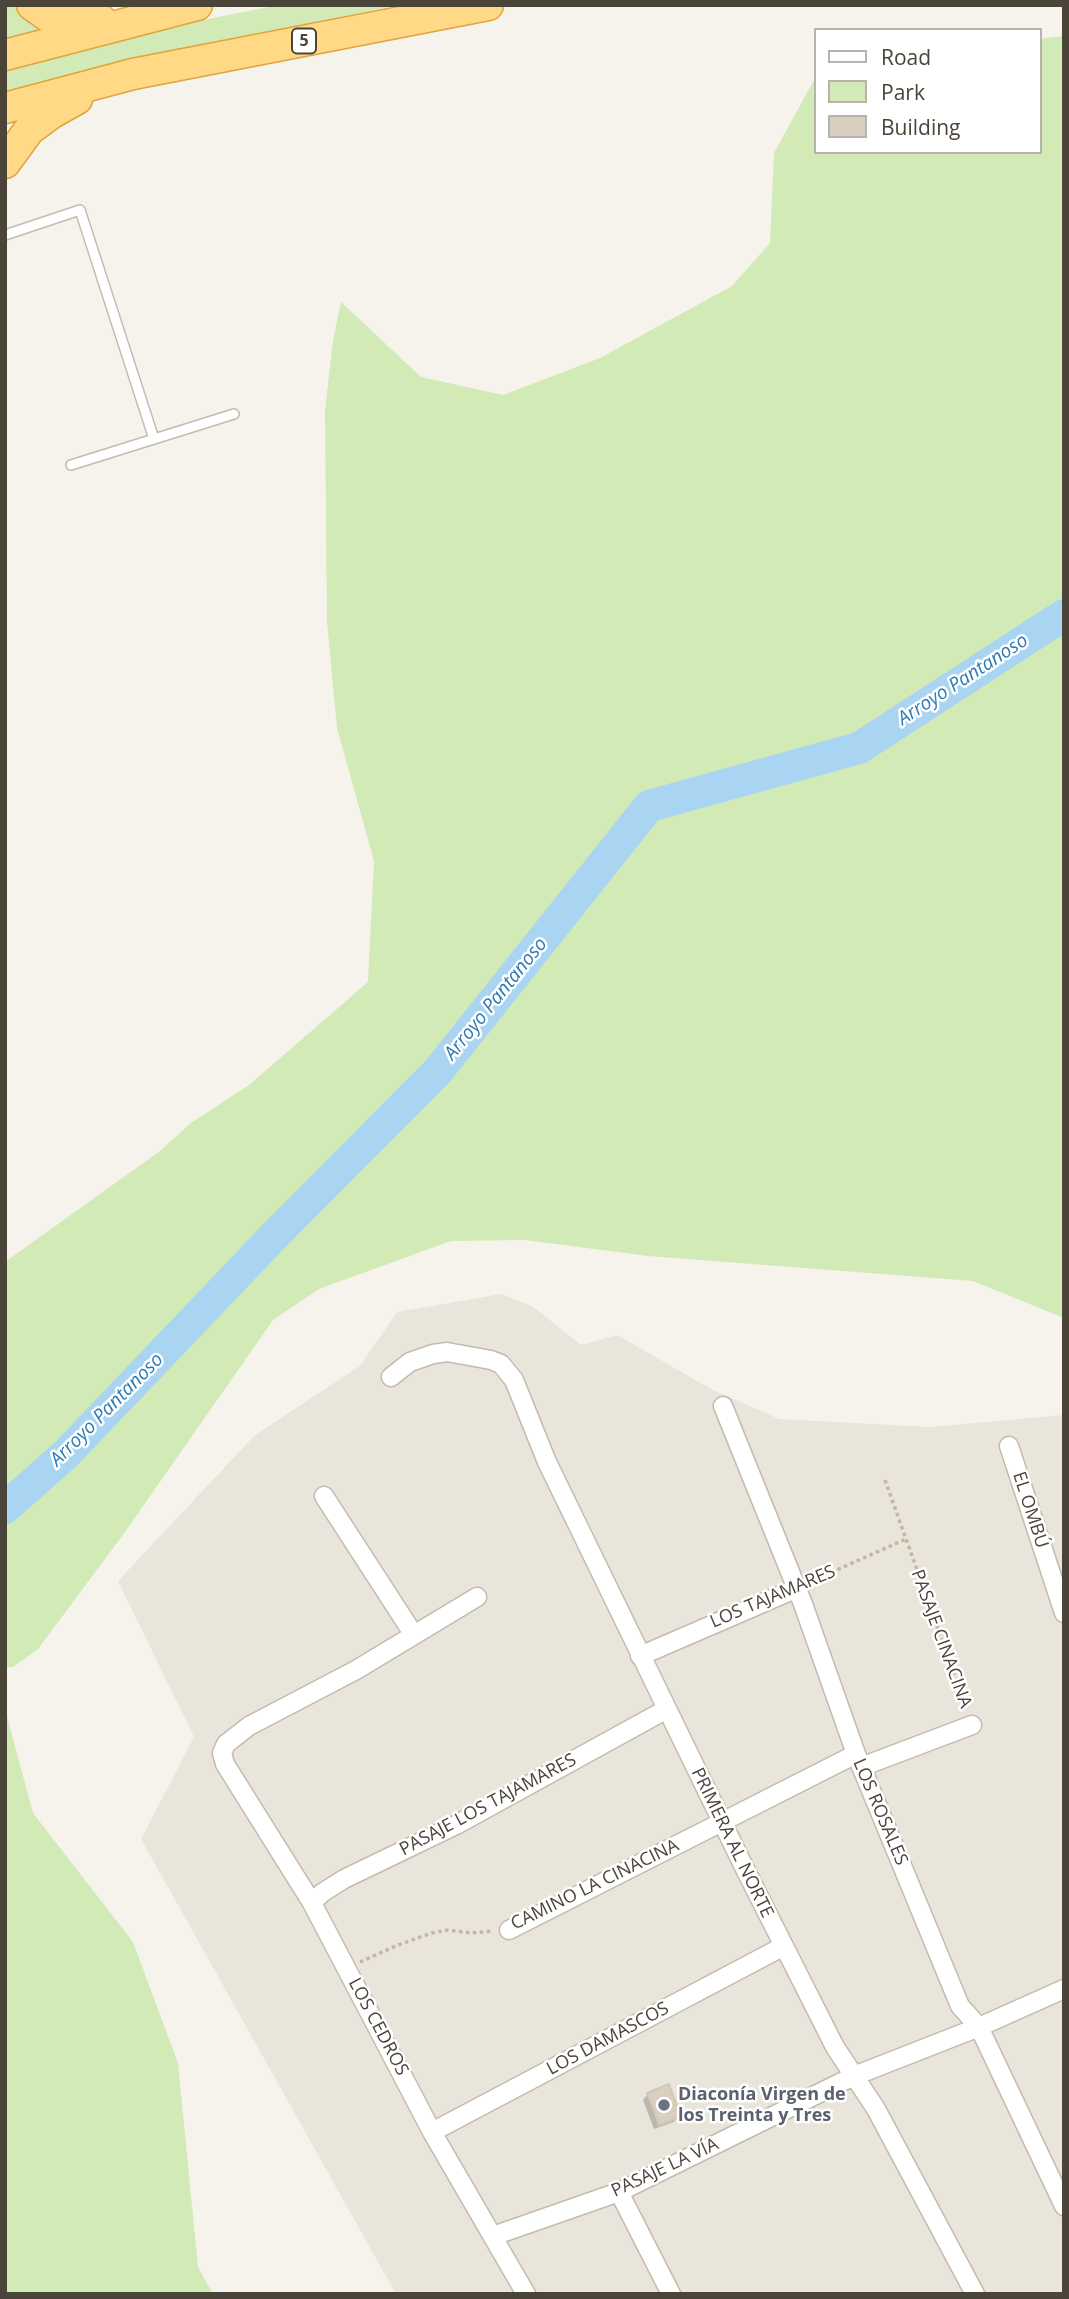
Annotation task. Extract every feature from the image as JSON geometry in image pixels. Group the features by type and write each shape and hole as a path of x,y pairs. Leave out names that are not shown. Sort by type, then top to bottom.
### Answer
{"highway":[{"path":"32,5 49,18 71,21 95,21 126,15 153,16"},
{"path":"5,55 197,5"},
{"name":"5","path":"5,107 133,74 488,5"},
{"path":"5,163 29,130 52,113 133,74"}],"street":[{"name":"PRIMERA AL NORTE","path":"391,1377 410,1362 447,1352 501,1364 514,1380 547,1462 784,1946 835,2047 876,2109 975,2294"},
{"name":"LOS ROSALES","path":"723,1406 803,1604 859,1761 960,2006 979,2027 1064,2206"},
{"name":"EL OMBÚ","path":"1009,1446 1064,1613"},
{"path":"324,1496 414,1635 477,1597"},
{"name":"LOS TAJAMARES","path":"640,1656 795,1589"},
{"name":"LOS CEDROS","path":"414,1635 356,1670 249,1726 226,1744 222,1753 225,1764 312,1903 432,2132 526,2294"},
{"name":"PASAJE LOS TAJAMARES","path":"312,1903 353,1875 456,1825 667,1709"},
{"name":"PASAJE CINACINA","path":"721,1821 859,1761 972,1725"},
{"name":"CAMINO LA CINACINA","path":"509,1930 721,1821"},
{"name":"LOS DAMASCOS","path":"432,2132 784,1946"},
{"name":"PASAJE LA VÍA","path":"493,2236 619,2192 854,2076 979,2027 1064,1989"},
{"path":"619,2192 671,2294"}],"lane":[{"path":"5,235 80,210 154,439"},
{"path":"71,465 234,414"}],"path":[{"name":"PASAJE CINACINA","path":"885,1480 972,1725"},
{"name":"LOS TAJAMARES","path":"795,1589 906,1539"},
{"name":"CAMINO LA CINACINA","path":"346,1968 432,1933 448,1930 471,1933 509,1930"}],"shaded area":[{"path":"501,1294 532,1306 581,1345 617,1335 711,1389 779,1419 930,1427 1064,1415 1064,2294 396,2294 141,1839 194,1737 118,1581 254,1436 360,1366 397,1312"}],"green space":[{"path":"5,5 22,5 50,29 39,34 5,38"},
{"path":"279,5 398,5 182,49 5,93 5,65 103,40"},
{"path":"1064,36 1064,1318 973,1281 648,1256 525,1240 451,1241 319,1289 273,1320 125,1532 38,1649 13,1667 5,1667 5,1262 160,1151 191,1123 249,1085 368,982 374,861 337,728 327,622 325,411 333,340 341,302 421,377 503,395 600,358 732,286 770,243 774,153 814,80 814,154 1041,154 1041,39"},
{"path":"5,1709 33,1813 133,1942 178,2063 198,2267 213,2294 5,2294"}],"building":[{"name":"Diaconía Virgen de los Treinta y Tres","path":"669,2084 681,2117 659,2125 647,2093"}],"waterway":[{"name":"Arroyo Pantanoso","path":"5,1508 66,1454 272,1238 438,1071 649,806 859,748 1064,615"}],"place":[{"name":"Diaconía Virgen de los Treinta y Tres","path":"664,2105"}]}
